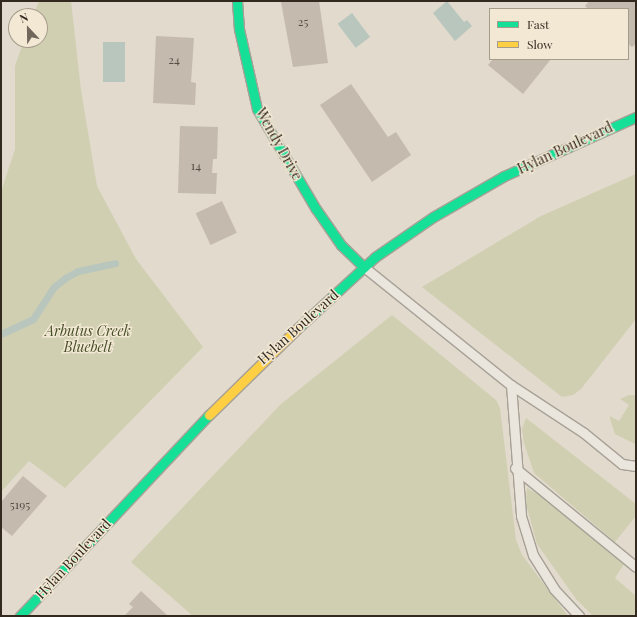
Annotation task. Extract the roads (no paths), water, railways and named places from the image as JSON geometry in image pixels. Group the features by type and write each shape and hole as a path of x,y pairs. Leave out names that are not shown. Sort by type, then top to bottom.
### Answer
{"main road":[{"name":"Wendy Drive","path":"237,1 239,29 258,109 320,215 341,245 364,267"},
{"name":"Hylan Boulevard","path":"20,616 200,421 265,356 364,267 408,233 493,182 570,144 636,117"}],"lane":[{"path":"364,267 511,385 584,433 622,464 636,466"},
{"path":"511,385 515,468 521,516 533,555 554,589 579,616"},
{"path":"515,468 636,567"}],"waterway":[{"path":"1,334 33,319 54,287 65,278 78,271 115,263"}],"park label":[{"name":"Arbutus Creek Bluebelt","path":"88,340"}]}
